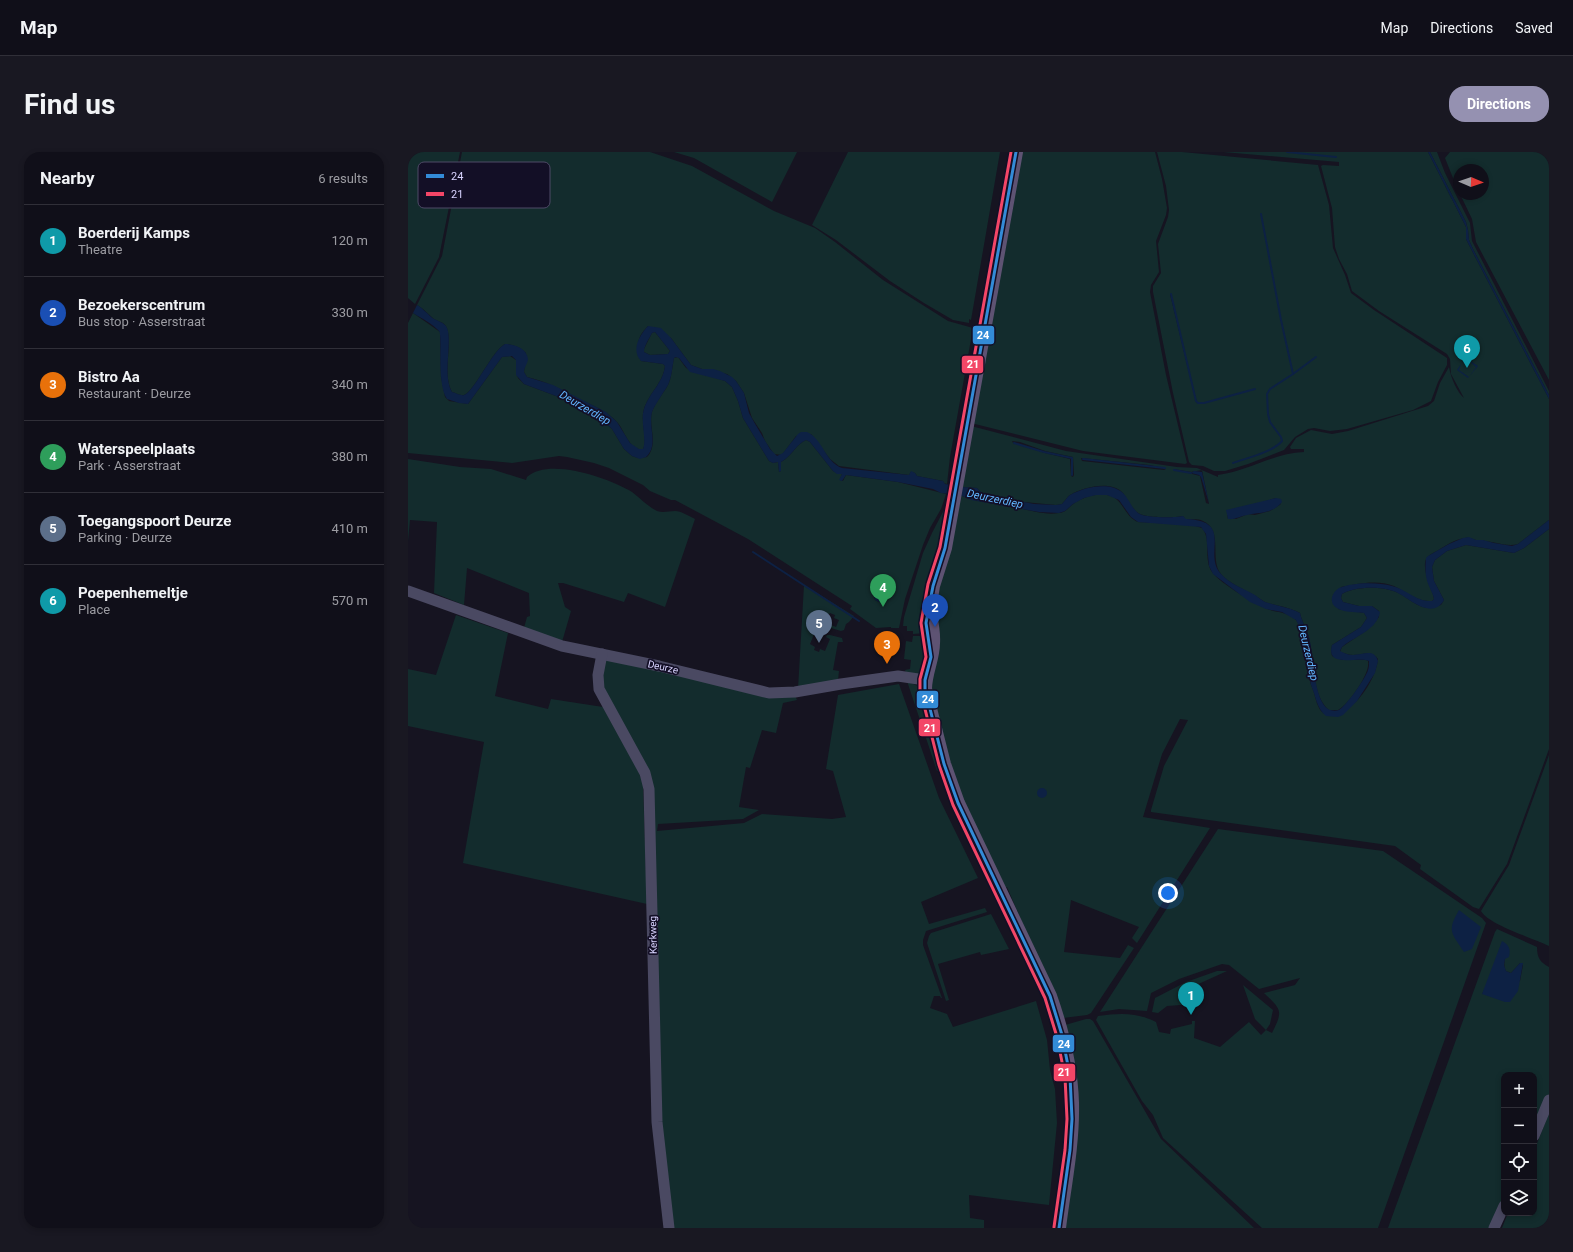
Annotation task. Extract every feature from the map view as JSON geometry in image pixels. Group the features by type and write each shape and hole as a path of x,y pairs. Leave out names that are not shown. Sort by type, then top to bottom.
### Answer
{"main road":[{"path":"1016,152 945,548 933,586 926,623 931,657 925,680 925,689 944,764 958,803 1050,996 1059,1022 1066,1057 1072,1104 1068,1160 1059,1228"}],"street":[{"name":"Deurze","path":"408,591 562,646 659,666 769,693 795,692 898,676 925,680"},
{"name":"Kerkweg","path":"602,654 598,675 599,689 645,773 649,789 657,1122 669,1228"},
{"path":"1537,1129 1549,1100"},
{"path":"1494,1228 1501,1213"}],"green space":[{"path":"408,152 460,152 458,162 418,162 418,208 449,208 439,257 415,304 408,298"},
{"path":"462,152 650,152 692,166 774,211 815,228 883,280 948,321 973,328 950,457 947,484 943,481 917,476 915,473 911,472 909,475 839,466 830,459 811,434 796,436 782,455 774,454 752,418 744,393 736,381 727,374 702,369 691,365 671,338 648,326 638,342 641,361 663,364 665,366 662,378 646,403 644,409 643,419 645,441 643,449 634,447 627,439 620,425 603,411 553,386 527,377 524,372 526,353 514,345 505,344 500,348 468,392 464,395 460,395 452,392 448,375 448,331 444,324 434,319 417,305 442,256 451,208 550,208 550,162 460,162"},
{"path":"674,152 797,152 772,202 694,158"},
{"path":"848,152 1000,152 971,320 969,319 969,323 953,320 924,303 890,281 836,240 812,225"},
{"path":"1020,152 1155,152 1167,208 1166,215 1156,241 1159,272 1151,285 1150,292 1166,375 1187,463 1185,464 1083,451 971,423"},
{"path":"1157,152 1182,152 1318,165 1329,205 1333,248 1351,293 1447,358 1447,365 1438,382 1431,401 1413,410 1347,429 1330,431 1314,428 1308,429 1295,437 1284,450 1225,471 1214,471 1203,466 1192,465 1189,462 1173,393 1153,292 1153,286 1161,273 1158,244 1168,217 1169,210 1166,186","holes":["1170,294 1171,294 1197,403"]},
{"path":"1223,152 1428,152 1466,227 1466,239 1549,399 1549,520 1518,544 1506,545 1467,538 1454,541 1431,554 1425,563 1425,568 1434,599 1432,601 1421,600 1394,586 1381,583 1374,582 1341,587 1338,609 1364,613 1367,618 1361,627 1332,645 1332,656 1342,660 1366,660 1368,661 1368,666 1358,688 1347,702 1338,710 1329,710 1323,704 1319,696 1309,638 1300,613 1265,602 1224,577 1218,568 1216,561 1215,538 1213,531 1209,525 1203,521 1196,519 1185,519 1183,516 1162,517 1140,514 1132,507 1123,493 1118,489 1105,486 1082,489 1070,495 1062,504 1056,505 1024,502 988,495 982,493 977,488 962,487 971,426 1066,451 1177,467 1197,468 1202,470 1218,477 1218,475 1240,470 1282,455 1304,452 1304,449 1291,449 1290,447 1296,438 1311,430 1332,434 1348,431 1428,406 1434,401 1440,383 1449,367 1451,376 1459,392 1464,398 1451,374 1450,359 1447,354 1379,311 1352,291 1347,274 1339,259 1335,247 1332,208 1321,166 1339,166 1339,162","holes":["1012,441 1020,442 1045,451 1073,457 1073,477 1071,476 1070,459 1045,453 1013,443","1081,458 1150,465 1166,469 1082,461","1173,469 1191,472 1202,470 1209,504 1206,503 1200,476","1276,498 1281,504 1270,511 1255,515 1248,514 1236,519 1228,519 1227,513"]},
{"path":"1430,152 1437,152 1453,189 1453,197"},
{"path":"1450,152 1549,152 1549,380 1476,242 1472,219 1463,200 1489,200 1489,164 1453,164 1453,178 1445,158"},
{"path":"1455,200 1458,200 1470,223 1472,241 1549,391 1549,395 1473,249 1469,240 1466,222"},
{"path":"413,313 440,332 441,377 445,397 449,401 468,404 502,357 510,356 516,360 518,378 524,384 564,399 599,417 612,429 624,449 632,456 638,458 647,457 653,441 651,423 652,412 668,385 674,358 678,357 686,368 725,381 732,387 743,418 769,461 773,463 778,462 779,472 781,471 781,462 788,457 799,444 806,440 810,442 833,471 842,474 840,480 843,481 846,475 898,482 946,494 941,509 930,528 923,545 905,599 899,628 876,628 850,609 852,606 748,539 675,500 671,500 650,491 643,485 609,468 594,463 559,456 512,463 408,453 408,323","holes":["876,590 884,590 884,599 879,602 875,600 874,595"]},
{"path":"655,332 670,351 668,354 650,355 644,352 652,333"},
{"path":"408,459 460,467 491,469 526,480 527,477 537,471 549,469 564,469 579,472 609,481 632,492 657,511 677,511 695,519 665,607 628,593 624,602 563,583 558,583 565,607 571,611 562,642 524,628 527,617 530,616 529,593 467,568 464,605 434,593 437,522 410,520 408,541"},
{"path":"960,495 983,502 1040,513 1053,514 1063,512 1084,498 1107,495 1117,499 1130,516 1138,522 1192,525 1202,528 1207,538 1209,567 1216,577 1259,605 1269,610 1289,615 1296,620 1302,632 1311,685 1317,704 1322,712 1331,716 1348,708 1360,697 1372,679 1378,659 1370,653 1350,655 1340,652 1342,647 1367,630 1379,617 1379,611 1372,606 1359,606 1343,602 1341,598 1342,594 1354,589 1376,588 1390,590 1400,594 1425,608 1441,605 1444,600 1434,581 1432,567 1435,560 1447,551 1466,545 1514,553 1524,548 1549,529 1549,749 1507,864 1479,909 1473,907 1420,869 1421,865 1395,846 1151,812 1164,766 1188,720 1180,719 1162,754 1143,817 1210,828 1137,943 1132,938 1139,927 1071,900 1064,952 1120,958 1128,945 1134,948 1091,1013 1087,1015 1063,1018 1007,887 1002,889 956,790 929,679 933,616"},
{"path":"946,506 924,618 925,633 913,634 913,631 907,631 907,626 903,626 904,617 923,553"},
{"path":"804,585 854,616 846,624 844,630 841,631 831,628 831,625 836,627 839,620 834,618 835,615 823,613 810,644 815,647 814,650 819,652 820,649 825,651 830,639 826,637 827,635 842,638 843,642 838,642 833,670 839,671 838,680 798,689"},
{"path":"456,615 508,633 495,696 548,709 551,699 603,707 639,772 643,784 647,904 463,863 484,742 408,726 408,669 436,675"},
{"path":"913,636 924,636 926,649 922,672 919,674 906,673 905,670 910,669 911,660 904,659 906,641 912,642"},
{"path":"612,660 795,696 797,700 783,703 776,733 762,730 750,768 746,767 739,807 759,810 743,819 658,824 657,831 744,823 762,814 832,819 846,817 833,771 826,769 838,695 899,684 939,798 978,878 921,902 929,924 985,908 987,912 926,931 923,945 942,998 940,996 934,996 930,1008 947,1014 953,1027 1036,1001 1047,1040 1050,1070 1055,1089 1057,1123 1049,1205 969,1195 970,1218 984,1220 984,1228 671,1228 660,1124 650,787 602,691 600,672 606,661"},
{"path":"907,681 920,687 941,770 937,771"},
{"path":"1549,755 1549,946 1502,926 1481,911 1509,865"},
{"path":"1218,829 1383,851 1482,918 1486,923 1378,1228 1262,1228 1163,1138 1153,1115 1142,1101 1096,1020 1098,1016 1114,1014 1142,1016 1156,1022 1159,1032 1170,1034 1171,1029 1192,1024 1192,1021 1195,1021 1194,1038 1220,1047 1249,1022 1261,1035 1266,1030 1272,1033 1278,1020 1279,1011 1274,1003 1264,993 1295,985 1300,978 1259,989 1229,965 1222,964 1179,979 1151,993 1147,1011 1119,1009 1100,1012"},
{"path":"991,914 1009,949 981,955 980,952 938,964 949,1000 946,1001 927,943 929,936 931,933"},
{"path":"1497,929 1537,947 1540,959 1549,967 1549,1094 1537,1122 1537,1072 1501,1072 1501,1206 1491,1228 1388,1228","holes":["1509,948 1504,962 1506,971 1511,973 1520,963 1523,965 1520,981 1482,994"]},
{"path":"1217,971 1227,971 1194,986 1194,1004 1167,1006 1158,1013 1152,1012 1155,998 1186,982"},
{"path":"1243,985 1273,1010 1270,1024 1266,1030 1255,1019"},
{"path":"1086,1019 1093,1021 1161,1139 1254,1228 1064,1228 1072,1162 1065,1025"},
{"path":"1549,1113 1549,1228 1502,1228 1507,1216 1537,1216 1537,1143"}],"water":[{"path":"1428,152 1430,152 1453,197 1453,200 1455,200 1466,222 1469,240 1473,249 1549,395 1549,399 1466,239 1466,227"},
{"name":"Deurzerdiep","path":"417,305 434,319 444,324 448,330 448,375 452,392 464,395 468,392 495,354 505,344 520,347 527,355 528,359 524,372 527,377 553,385 606,412 617,422 630,443 639,449 643,449 644,445 644,409 646,403 662,378 665,366 663,364 641,361 638,357 636,348 637,343 648,326 661,328 671,338 691,365 702,369 713,369 720,371 732,377 736,381 744,393 749,413 770,449 777,456 783,453 798,434 801,432 807,432 817,440 832,461 842,468 909,475 911,471 917,476 943,481 945,484 977,488 982,493 988,495 1034,504 1062,504 1070,495 1076,492 1097,486 1111,487 1118,489 1123,493 1136,511 1141,515 1160,517 1183,516 1186,519 1201,521 1209,526 1214,532 1214,557 1216,566 1225,578 1265,602 1300,613 1310,642 1317,688 1320,697 1323,704 1328,709 1335,711 1339,710 1351,698 1364,679 1369,665 1369,661 1364,660 1338,659 1333,657 1331,652 1332,645 1361,627 1367,618 1364,613 1343,611 1334,606 1332,597 1339,588 1366,583 1380,584 1397,588 1421,600 1432,601 1434,599 1427,580 1425,565 1426,558 1428,556 1463,538 1469,537 1476,540 1512,546 1518,544 1549,520 1549,529 1524,548 1514,553 1466,545 1447,551 1435,560 1432,567 1434,581 1444,600 1439,606 1433,608 1420,606 1390,590 1361,588 1347,591 1342,594 1341,598 1343,602 1359,606 1372,606 1380,612 1375,624 1347,643 1340,651 1351,655 1371,653 1378,661 1375,673 1357,701 1343,715 1338,717 1326,716 1318,706 1311,685 1302,636 1296,620 1282,612 1266,609 1250,602 1213,574 1209,566 1206,534 1201,527 1138,522 1131,517 1119,500 1107,495 1096,495 1084,498 1073,504 1065,511 1059,513 1039,512 971,500 960,495 941,493 933,489 898,482 846,475 842,481 839,480 842,474 837,474 833,471 810,442 806,440 799,444 785,460 781,462 781,471 779,472 778,462 773,463 769,461 743,418 732,387 725,381 690,372 679,358 676,357 674,358 668,385 652,412 652,447 646,457 640,459 632,456 624,449 612,429 599,417 564,399 524,384 516,375 516,360 512,356 502,357 468,404 447,399 442,382 439,331 413,313","holes":["655,332 670,351 668,354 650,355 644,352 652,333"]},
{"path":"1466,358 1478,366 1470,376 1476,367 1467,359 1462,363"},
{"path":"1461,364 1459,370 1469,377 1468,378 1457,370"},
{"path":"1194,471 1202,472 1209,503 1201,477 1191,473"},
{"path":"1276,498 1281,499 1282,502 1270,511 1228,519 1226,510"},
{"path":"881,588 884,590 884,602 875,600 874,595 876,590"},
{"path":"1040,788 1044,788 1046,789 1046,797 1040,798 1037,795 1037,791"},
{"path":"1459,910 1481,927 1472,949 1464,952 1452,931 1455,917"},
{"path":"1502,941 1510,949 1509,957 1505,959 1504,965 1506,971 1511,973 1520,963 1523,963 1518,991 1510,1002 1505,1002 1482,994"}],"waterway":[{"path":"1287,152 1336,157"},
{"path":"1233,463 1273,448 1282,441 1281,437 1270,422 1267,394 1270,389 1293,374 1261,214"},
{"path":"1171,294 1196,401 1198,403 1204,403 1255,389"},
{"path":"1293,374 1316,357"},
{"path":"1014,443 1044,452 1072,458 1072,475"},
{"path":"1083,459 1165,468"},
{"path":"1174,470 1191,473"},
{"path":"753,552 859,621"}],"transit line":[{"name":"21","path":"1011,152 940,547 928,584 921,623 926,657 920,679 920,689 939,765 953,805 1045,998 1057,1037 1065,1077 1067,1119 1065,1150 1054,1227"},
{"name":"24","path":"1016,152 945,548 933,586 926,623 931,657 925,680 925,689 944,764 958,803 1050,996 1062,1035 1070,1076 1072,1119 1070,1150 1059,1228"}],"place":[{"name":"Poepenhemeltje","path":"1467,368"},
{"name":"Waterspeelplaats","path":"883,607"},
{"name":"Bezoekerscentrum","path":"935,627"},
{"name":"Toegangspoort Deurze","path":"819,643"},
{"name":"Bistro Aa","path":"887,664"},
{"name":"Boerderij Kamps","path":"1191,1015"}]}
